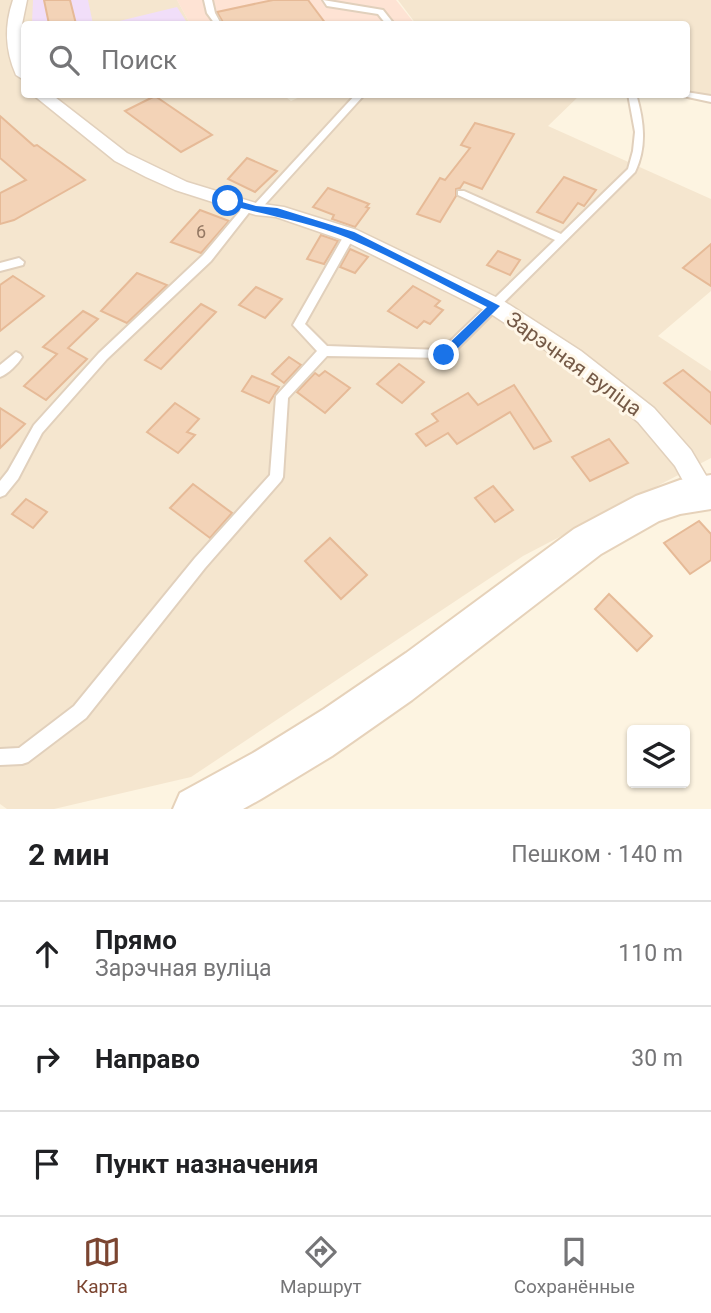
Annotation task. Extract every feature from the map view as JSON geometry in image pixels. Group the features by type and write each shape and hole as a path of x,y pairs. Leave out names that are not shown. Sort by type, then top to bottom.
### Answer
{"main road":[{"path":"196,809 253,780 385,693 542,574 611,528 645,509 707,493"}],"street":[{"path":"20,0 15,16 13,46 21,67"},
{"name":"Зарэчная вуліца","path":"45,98 121,157 181,186 252,208 277,211 350,235 495,306 573,358 646,415 707,493"}],"lane":[{"path":"208,0 216,21"},
{"path":"327,0 331,4 380,12 388,21"},
{"path":"690,95 711,99"},
{"path":"0,491 13,475 38,429 103,356 207,258 357,98"},
{"path":"350,235 299,326 324,351 444,355 632,170 639,150 640,117 633,98"},
{"path":"461,193 561,238"},
{"path":"0,267 19,262"},
{"path":"0,757 22,756 80,712 200,563 276,477 282,396 324,351"},
{"path":"0,372 16,357"}],"shaded area":[{"path":"0,0 177,0 188,21 21,21 21,98 287,98 291,101 297,98 577,98 548,126 711,199 711,291 658,336 711,371 711,458 523,556 191,777 54,809 7,809 0,804"},
{"path":"33,0 88,0 92,21 32,21"},
{"path":"177,0 396,0 413,21 188,21"},
{"path":"398,0 711,0 711,101 690,98 690,21 414,21"},
{"path":"177,7 186,21 119,21"}],"building":[{"path":"44,0 70,0 75,21 48,21"},
{"path":"273,0 308,0 324,21 222,21 217,12"},
{"path":"151,98 158,98 212,135 181,152 125,111"},
{"path":"0,116 34,146 37,145 85,180 14,220 0,224 0,193 26,180 0,158"},
{"path":"475,123 514,134 482,189 464,182 456,189 456,196 440,222 417,214 440,178 445,180 470,148 461,145"},
{"path":"247,158 277,171 255,192 228,179"},
{"path":"564,177 596,190 584,206 578,203 563,223 537,212"},
{"path":"328,188 369,204 355,227 332,219 334,215 313,207"},
{"path":"200,210 229,221 201,253 171,242"},
{"path":"321,235 338,241 324,264 307,259"},
{"path":"711,244 711,286 683,268"},
{"path":"350,249 368,257 355,273 340,267"},
{"path":"498,251 520,260 510,275 487,265"},
{"path":"137,273 167,285 127,323 101,311"},
{"path":"13,276 44,296 0,331 0,285"},
{"path":"413,286 440,301 435,306 443,310 430,324 424,321 417,328 388,311"},
{"path":"256,287 282,299 265,318 239,305"},
{"path":"201,304 216,312 161,369 145,360"},
{"path":"83,311 98,319 68,348 87,359 46,400 24,386 57,354 43,347"},
{"path":"289,357 301,365 284,383 272,374"},
{"path":"399,364 424,382 402,403 377,384"},
{"path":"683,370 711,393 711,424 664,383"},
{"path":"325,371 350,388 325,413 297,392 315,373 319,376"},
{"path":"252,376 279,387 269,403 242,391"},
{"path":"514,385 551,441 534,449 510,412 457,444 448,433 426,446 416,434 438,421 432,414 468,393 478,405"},
{"path":"175,403 199,419 187,432 195,435 178,453 147,432"},
{"path":"0,408 25,424 0,448"},
{"path":"609,439 628,463 590,481 572,457"},
{"path":"193,484 232,513 210,538 170,508"},
{"path":"493,486 513,510 495,522 475,498"},
{"path":"26,499 47,512 33,528 12,514"},
{"path":"699,521 711,534 711,560 690,574 664,543"},
{"path":"330,538 367,575 341,599 305,561"},
{"path":"609,594 652,636 637,651 595,609"}],"route":[{"path":"228,201 256,209 277,211 350,235 495,306 444,355"}]}
